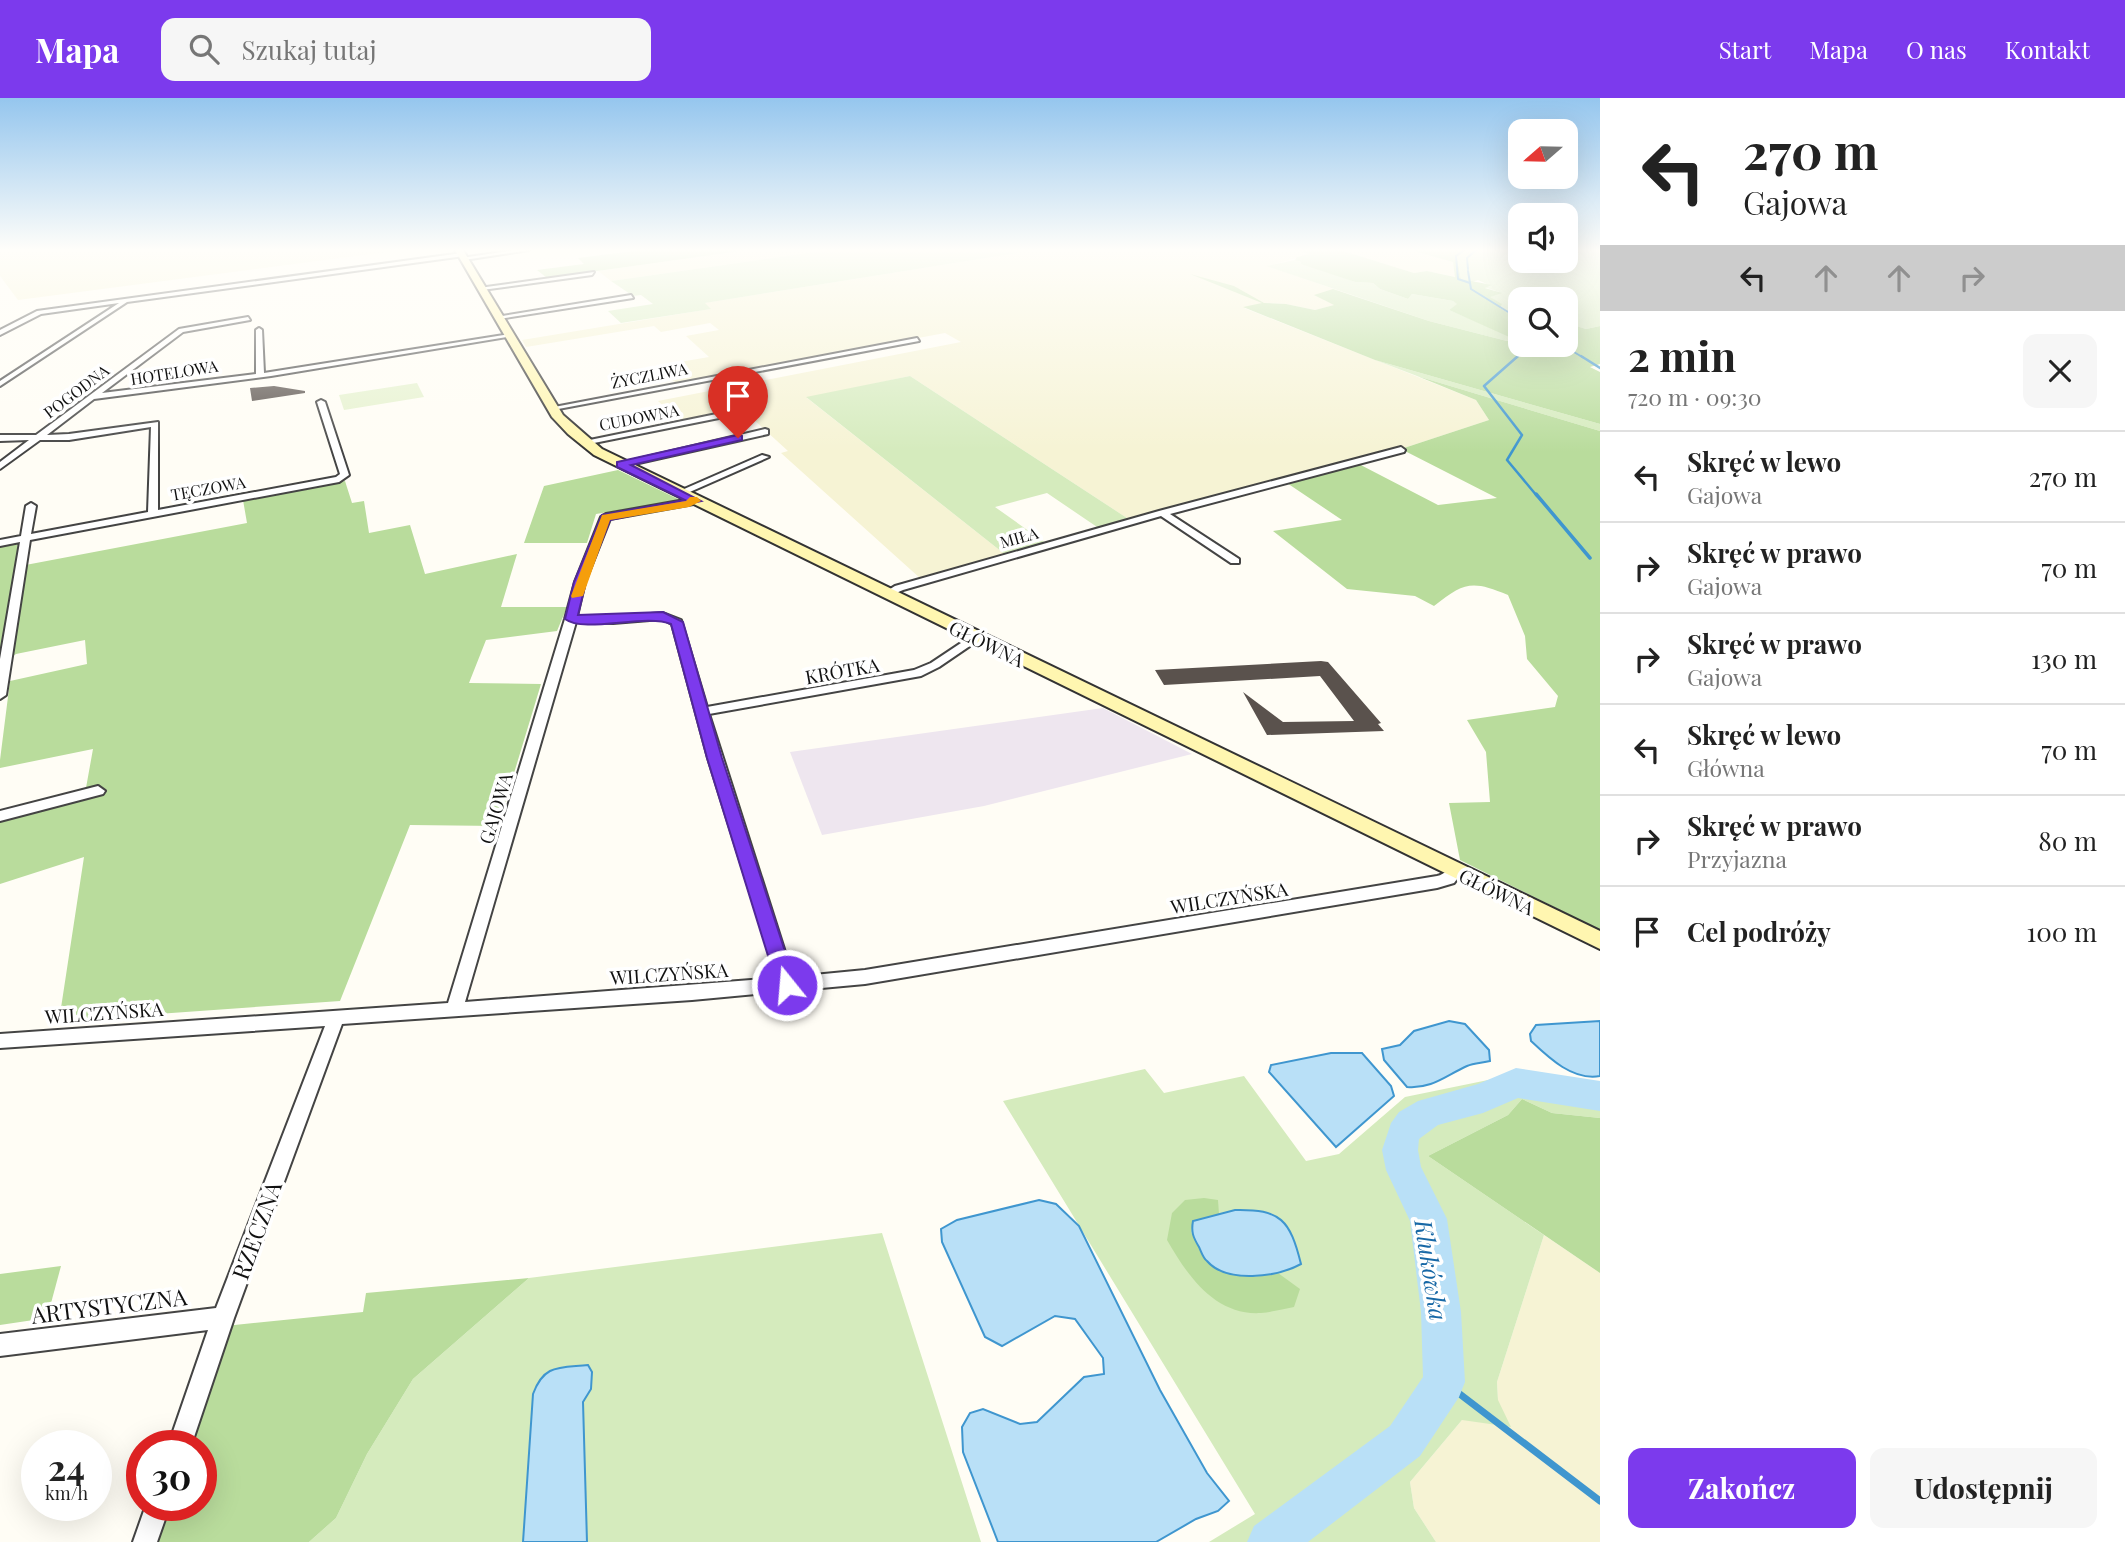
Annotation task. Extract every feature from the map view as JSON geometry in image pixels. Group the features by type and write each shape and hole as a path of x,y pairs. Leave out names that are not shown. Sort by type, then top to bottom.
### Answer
{"street":[{"path":"0,333 29,317"},
{"path":"0,384 102,317"},
{"name":"GŁÓWNA","path":"499,317 564,424 584,442 621,464 1600,941"},
{"name":"POGODNA","path":"0,466 181,330 248,319"},
{"path":"259,330 260,375"},
{"name":"HOTELOWA","path":"91,397 260,375 510,336"},
{"name":"ŻYCZLIWA","path":"552,408 917,340"},
{"name":"TĘCZOWA","path":"0,543 339,479 345,475 321,402"},
{"name":"CUDOWNA","path":"584,442 741,411"},
{"path":"0,438 69,438 155,424 153,514"},
{"path":"621,464 765,432"},
{"name":"MIŁA","path":"887,594 899,588 1162,513 1401,450"},
{"path":"680,493 765,457"},
{"name":"GAJOWA","path":"455,1009 580,582 606,517 696,501"},
{"path":"0,695 31,506"},
{"path":"1162,513 1235,561"},
{"path":"571,619 613,620 663,616 677,622 715,758 787,985"},
{"name":"KRÓTKA","path":"704,711 831,691 917,673 936,665 976,637"},
{"path":"0,816 98,791"},
{"name":"WILCZYŃSKA","path":"0,1041 787,985 971,961 1301,906 1437,882 1449,878 1456,871"},
{"name":"RZECZNA","path":"184,1430 223,1318 337,1016"},
{"name":"ARTYSTYCZNA","path":"0,1345 223,1318"},
{"path":"145,1542 152,1521"}],"shaded area":[{"path":"659,317 1268,317 1476,400 1489,420 1401,449 1130,520 910,376 807,398 1007,556 921,579 781,453 788,451 742,409 680,421 658,401 961,342 945,333 676,383 657,366 709,357 686,336 719,330 710,323 661,332 654,326 526,347 522,340"},
{"path":"1103,708 1192,754 984,806 822,835 790,752"},
{"path":"1544,1235 1600,1273 1600,1542 1436,1542 1414,1508 1410,1482 1462,1420 1498,1400 1497,1382"}],"green space":[{"path":"615,317 657,317 621,323"},
{"path":"1269,317 1418,317 1507,341 1508,357 1578,357 1578,326 1586,329 1600,326 1600,364 1590,367 1600,372 1600,424 1375,360"},
{"path":"1418,317 1466,317 1508,335 1507,341"},
{"path":"1465,317 1508,317 1508,336"},
{"path":"1578,317 1600,317 1600,326 1586,329 1578,327"},
{"path":"1375,360 1600,424 1600,431 1417,376"},
{"path":"910,376 1130,520 1100,529 1047,493 995,507 1047,544 1007,556 806,397"},
{"path":"1417,376 1600,431 1600,930 1460,860 1449,803 1490,802 1486,752 1467,720 1555,707 1558,696 1527,659 1525,636 1508,595 1485,587 1469,586 1453,592 1434,606 1415,596 1347,589 1273,531 1342,520 1281,479 1353,461 1438,505 1497,498 1401,449 1489,420 1476,400"},
{"path":"417,383 424,397 344,410 339,395"},
{"path":"618,470 680,500 596,514 587,543 524,543 544,486"},
{"path":"345,481 352,503 364,501 369,533 410,525 425,574 517,554 501,607 567,607 557,631 486,640 469,683 541,684 498,826 410,825 340,1001 59,1021 84,857 0,884 0,822 84,799 93,749 0,768 0,760 10,681 87,664 85,640 16,654 0,665 0,545 18,544 15,567 247,523 243,500"},
{"path":"1145,1069 1164,1093 1244,1076 1306,1161 1339,1154 1405,1097 1527,1072 1600,1083 1600,1118 1552,1113 1522,1099 1508,1115 1428,1156 1544,1235 1497,1382 1498,1400 1511,1427 1462,1420 1410,1482 1414,1508 1436,1542 1209,1542 1255,1514 1003,1101"},
{"path":"1522,1099 1552,1113 1600,1118 1600,1273 1428,1156 1508,1115"},
{"path":"1185,1200 1218,1200 1219,1214 1193,1221 1191,1233 1255,1277 1278,1273 1300,1289 1294,1307 1261,1313 1230,1308 1204,1291 1193,1279 1167,1240 1172,1213"},
{"path":"882,1233 981,1542 309,1542 336,1518 367,1454 413,1379 529,1278"},
{"path":"61,1266 47,1318 0,1325 0,1274"},
{"path":"529,1278 413,1379 367,1454 336,1518 309,1542 155,1542 162,1521 217,1521 217,1430 191,1430 225,1326 363,1312 366,1293"}],"water":[{"path":"1449,1021 1465,1024 1489,1050 1490,1061 1467,1066 1431,1084 1407,1087 1384,1060 1382,1049 1400,1045 1414,1031"},
{"path":"1600,1021 1600,1076 1590,1077 1571,1072 1531,1041 1530,1034 1536,1025"},
{"path":"1331,1053 1362,1053 1391,1086 1394,1096 1336,1147 1269,1072 1271,1065"},
{"path":"1039,1200 1056,1204 1079,1226 1160,1390 1207,1473 1229,1501 1218,1511 1196,1519 1156,1542 998,1542 963,1452 962,1427 970,1413 983,1409 1020,1424 1037,1422 1084,1377 1104,1374 1103,1358 1075,1319 1055,1316 1002,1346 985,1337 942,1242 941,1229 957,1220"},
{"path":"1235,1210 1263,1212 1281,1220 1293,1237 1301,1264 1279,1272 1252,1276 1227,1273 1216,1268 1204,1258 1195,1240 1193,1221"},
{"path":"588,1365 592,1372 591,1389 583,1402 587,1542 523,1542 533,1394 537,1384 548,1372"}],"building":[{"path":"274,386 305,393 252,401 250,388"},
{"path":"1328,662 1381,723 1378,724 1384,731 1267,735 1243,692 1283,722 1354,721 1320,676 1164,685 1155,670"}],"waterway":[{"path":"1578,354 1584,358"},
{"path":"1581,356 1600,368"},
{"path":"1517,357 1484,386 1522,435 1507,460 1537,496"},
{"path":"1536,494 1590,558"},
{"name":"Klukówka","path":"1270,1542 1405,1441 1444,1382 1441,1312 1428,1219 1404,1170 1400,1150 1403,1134 1411,1123 1430,1112 1483,1098 1516,1083 1600,1096"},
{"path":"1444,1382 1600,1501"}],"slow traffic":[{"path":"577,596 606,517 696,501 693,500"}],"route":[{"path":"738,438 621,464 696,501 606,517 580,582 571,619 613,620 663,616 671,617 677,622 715,758 787,985"}]}
